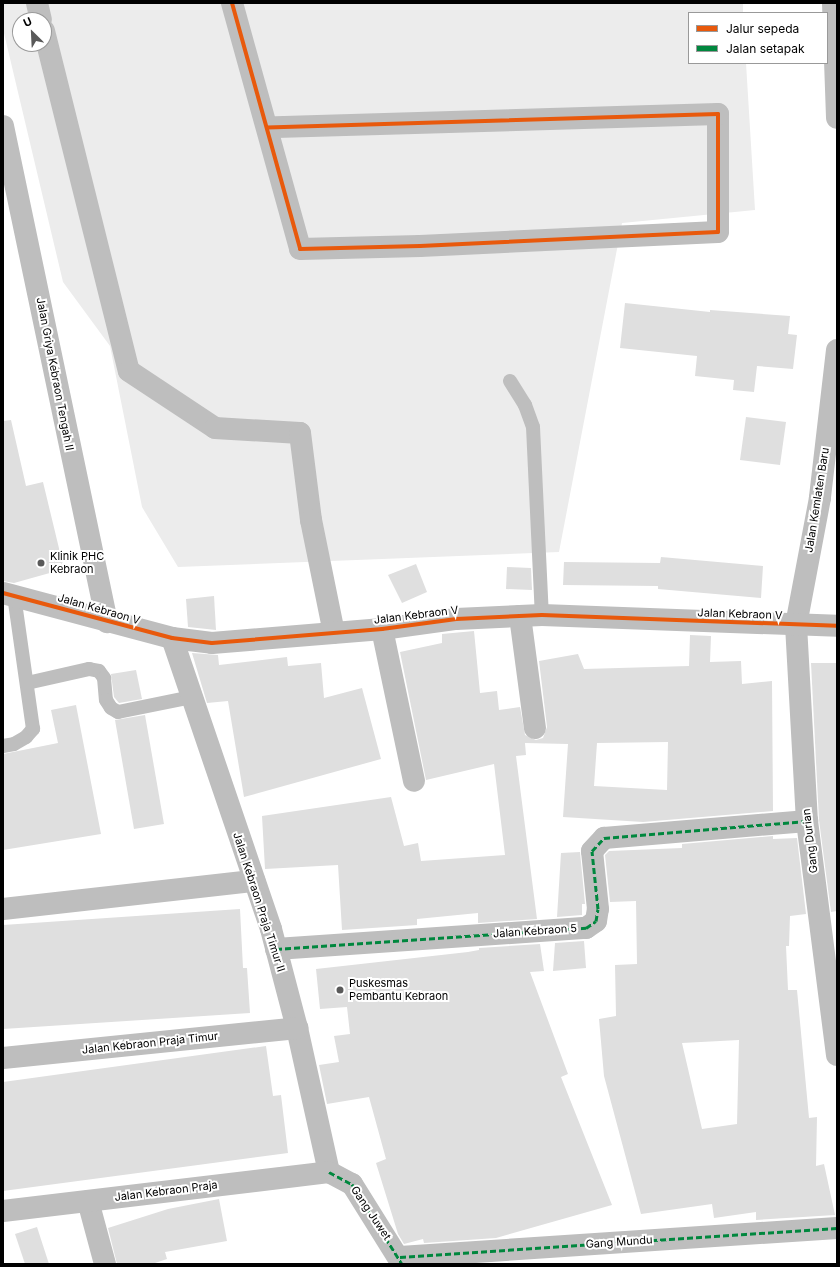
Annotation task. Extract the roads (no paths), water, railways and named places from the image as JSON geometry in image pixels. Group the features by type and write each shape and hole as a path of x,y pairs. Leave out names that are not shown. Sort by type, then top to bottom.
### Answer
{"street":[{"path":"232,3 300,248 420,246 718,232 718,114 267,127"},
{"path":"833,3 837,118"},
{"path":"49,52 129,370 214,428 300,433 311,520 334,633"},
{"name":"Jalan Griya Kebraon Tengah II","path":"3,126 107,622"},
{"name":"Jalan Kemlaten Baru","path":"796,625 820,498 837,350"},
{"name":"Jalan Kebraon V","path":"8,594 65,607 107,622 172,638 212,643 382,629 456,619 520,616 837,626"},
{"path":"520,616 534,728"},
{"name":"Gang Durian","path":"796,625 807,821 834,1019 837,1055"},
{"path":"382,629 414,780"},
{"name":"Jalan Kebraon Praja Timur II","path":"172,638 276,949 297,1028 329,1172"},
{"name":"Jalan Kebraon 5","path":"276,949 586,928 596,921 598,909 592,851 604,838 807,821"},
{"path":"3,909 254,881"},
{"name":"Jalan Kebraon Praja Timur","path":"3,1058 297,1028"},
{"name":"Jalan Kebraon Praja","path":"3,1211 329,1172"},
{"name":"Gang Juwet","path":"329,1172 352,1184 401,1261"},
{"path":"88,1201 105,1264"},
{"name":"Gang Mundu","path":"401,1261 837,1228"}],"lane":[{"path":"510,381 525,405 533,427 542,616"},
{"path":"3,746 14,744 26,737 33,729 27,683 8,594"},
{"path":"27,683 89,669 99,671 104,678 106,700 111,708 118,712 192,697"}],"place":[{"name":"Klinik PHC Kebraon","path":"41,563"},
{"name":"Puskesmas Pembantu Kebraon","path":"340,990"}]}
